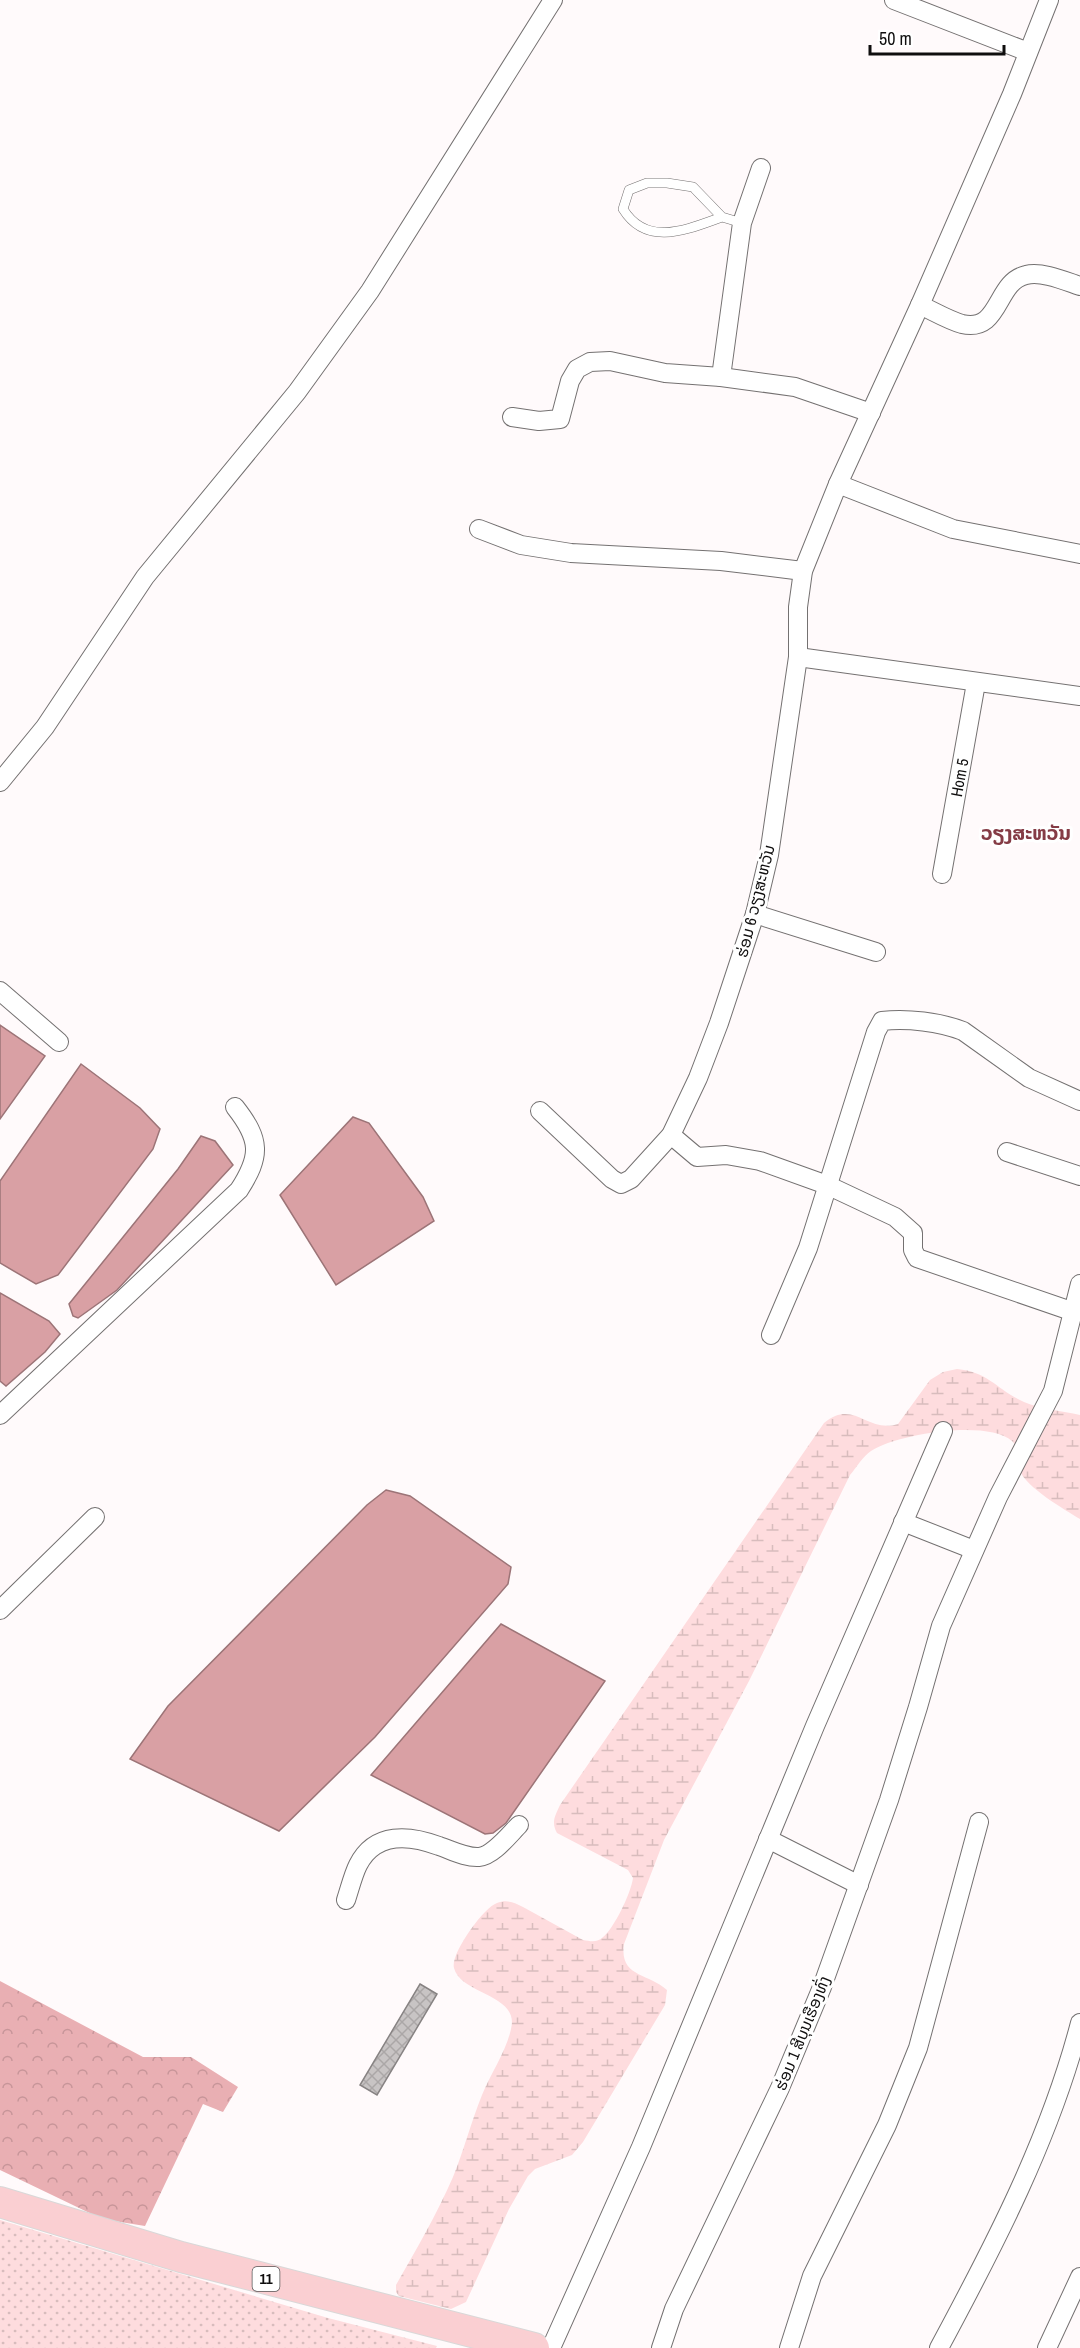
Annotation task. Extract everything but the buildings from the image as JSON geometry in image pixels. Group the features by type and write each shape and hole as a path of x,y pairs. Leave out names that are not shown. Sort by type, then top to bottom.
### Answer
{"highway":[{"name":"11","path":"0,2202 181,2256 534,2348"}],"street":[{"path":"0,782 45,727 145,577 297,392 370,291 553,0"},
{"path":"894,0 1028,52"},
{"name":"ຮ່ອມ 6 ວຽງສະຫວັນ","path":"540,1111 612,1179 621,1184 631,1179 671,1135 698,1078 755,914 768,855 798,657 798,607 803,571 838,484 1008,105 1049,0"},
{"path":"721,377 742,223 761,168"},
{"path":"920,305 962,324 974,325 990,319 1012,282 1027,274 1049,277 1080,286"},
{"path":"512,417 539,421 560,419 570,381 578,369 590,362 610,361 665,373 721,377 795,387 870,413"},
{"path":"838,484 953,529 1080,554"},
{"path":"479,529 521,545 571,553 722,561 803,571"},
{"path":"798,657 1080,696"},
{"name":"Hom 5","path":"942,874 976,683"},
{"path":"755,914 876,952"},
{"path":"0,991 59,1042"},
{"path":"771,1335 808,1248 876,1032 882,1021 906,1021 952,1027 963,1031 1029,1078 1080,1101"},
{"path":"0,1415 239,1190 253,1168 256,1148 247,1122 235,1107"},
{"path":"671,1135 697,1157 726,1155 760,1161 827,1185 895,1217 913,1233 912,1250 917,1258 1074,1312"},
{"path":"1007,1152 1080,1176"},
{"name":"ຮ່ອມ 1 ສີບຸນເຮືອງທົ່ງ","path":"661,2348 674,2309 780,2088 822,1987 859,1885 918,1707 941,1626 998,1497 1053,1390 1080,1284"},
{"path":"551,2348 641,2147 768,1839 943,1431"},
{"path":"0,1610 95,1517"},
{"path":"903,1522 974,1550"},
{"path":"789,2348 812,2276 887,2126 918,2048 979,1822"},
{"path":"346,1900 359,1863 374,1847 389,1838 411,1837 460,1854 481,1857 519,1826"},
{"path":"768,1839 859,1885"},
{"path":"939,2348 984,2265 1044,2135 1080,2023"},
{"path":"1047,2348 1080,2277"}],"lane":[{"path":"722,217 681,232 655,233 629,219 623,209 629,190 646,183 667,183 693,187 722,217 742,223"}],"green space":[{"path":"957,1369 977,1374 1024,1402 1080,1415 1080,1519 1030,1484 1020,1471 1015,1444 1000,1434 983,1431 942,1431 900,1439 871,1451 862,1459 850,1475 749,1681 664,1840 624,1944 624,1955 630,1969 667,1990 665,2005 583,2142 572,2155 535,2169 528,2176 509,2209 466,2302 451,2309 399,2296 396,2292 396,2285 453,2177 482,2095 502,2054 511,2029 511,2017 507,2008 459,1977 454,1968 454,1961 462,1942 491,1906 504,1901 520,1906 583,1940 597,1941 607,1933 621,1910 633,1878 628,1870 557,1833 554,1822 560,1805 824,1423 835,1416 844,1414 878,1425 898,1424 930,1380 943,1372"},
{"path":"0,1981 143,2057 191,2057 238,2087 223,2112 203,2104 145,2226 102,2219 0,2170"},
{"path":"0,2220 328,2318 437,2346 436,2348 0,2348"}],"shaded area":[{"path":"0,1025 45,1056 0,1119"},
{"path":"81,1064 140,1108 160,1129 153,1149 58,1275 36,1284 0,1263 0,1181"},
{"path":"353,1117 369,1123 423,1197 434,1221 336,1285 280,1195"},
{"path":"201,1136 215,1141 233,1165 117,1290 78,1318 73,1316 69,1304 178,1169"},
{"path":"0,1293 49,1321 60,1334 45,1352 6,1386 0,1381"},
{"path":"386,1490 410,1496 511,1567 508,1584 375,1737 279,1831 130,1759 168,1706 367,1505"},
{"path":"501,1624 605,1681 506,1823 493,1833 485,1834 371,1775"}],"district":[{"name":"ວຽງສະຫວັນ","path":"1026,833"}]}
